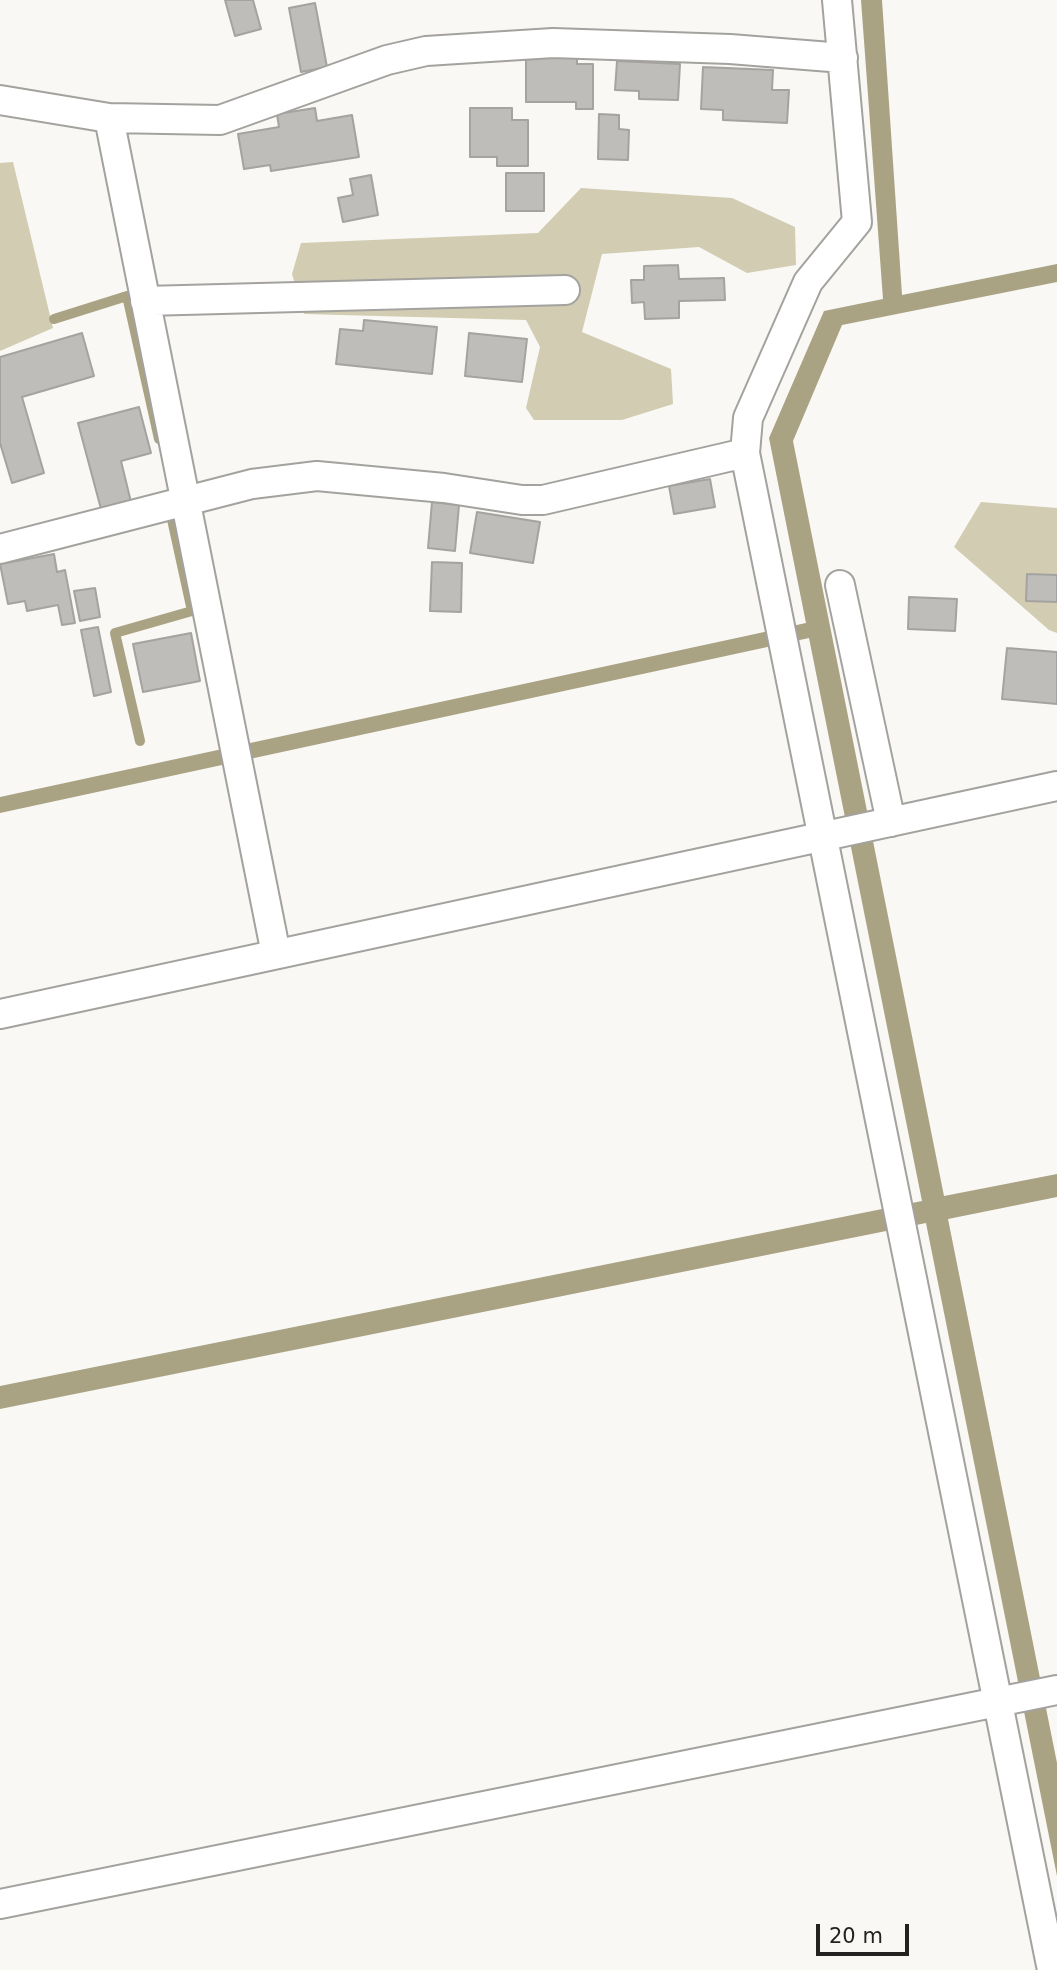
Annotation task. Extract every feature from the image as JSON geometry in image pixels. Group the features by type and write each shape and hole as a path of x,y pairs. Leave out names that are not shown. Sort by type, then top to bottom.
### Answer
{"street":[{"path":"837,0 857,222 807,282 748,418 746,453 786,650 833,835 904,1234 1003,1701 1052,1970"},
{"path":"0,100 109,118 220,120 387,60 426,51 553,43 730,49 843,58"},
{"path":"109,118 276,954"},
{"path":"145,301 565,290"},
{"path":"0,549 252,484 317,476 443,488 522,500 543,500 746,453"},
{"path":"840,585 884,824"},
{"path":"0,1014 1057,786"},
{"path":"0,1904 1055,1690"}],"shaded area":[{"path":"861,0 882,0 902,295 1057,264 1057,282 842,325 793,441 944,1196 1057,1174 1057,1197 948,1219 1057,1763 1057,1876 926,1223 0,1409 0,1386 922,1201 809,638 0,813 0,797 806,623 769,438 824,311 883,299"},
{"path":"13,162 53,328 0,351 0,163"},
{"path":"581,188 732,198 795,227 796,265 747,273 699,247 602,254 582,332 671,369 673,404 622,420 534,420 526,408 540,347 526,320 304,314 292,274 301,243 538,233"},
{"path":"981,502 1057,508 1057,633 1049,630 954,547"}],"building":[{"path":"225,0 253,0 261,29 235,36"},
{"path":"315,3 327,67 301,72 289,8"},
{"path":"526,56 577,56 577,64 593,64 593,109 576,109 576,102 526,102"},
{"path":"617,61 680,64 678,100 639,99 639,91 615,90"},
{"path":"703,67 773,70 772,90 789,90 787,123 723,120 723,110 701,109"},
{"path":"315,108 317,121 352,115 359,157 271,171 270,165 244,169 238,134 279,127 277,114"},
{"path":"470,108 512,108 512,120 528,120 528,166 497,166 497,157 470,157"},
{"path":"599,114 619,115 619,129 629,130 628,160 598,159"},
{"path":"506,173 544,173 544,211 506,211"},
{"path":"371,175 378,215 343,222 338,198 353,195 350,179"},
{"path":"678,265 679,279 724,278 725,300 679,301 679,318 645,319 644,302 632,303 631,280 644,280 644,266"},
{"path":"364,320 437,327 432,374 336,364 340,329 363,331"},
{"path":"82,333 94,376 22,397 44,473 12,483 0,443 0,357"},
{"path":"469,333 527,339 522,382 465,376"},
{"path":"139,407 151,453 121,461 131,502 101,509 78,423"},
{"path":"710,479 715,507 674,514 669,486"},
{"path":"432,502 459,505 455,551 428,548"},
{"path":"477,512 540,522 533,563 470,553"},
{"path":"54,554 57,572 65,570 75,623 62,625 58,605 27,611 25,601 8,604 0,564"},
{"path":"432,562 462,563 461,612 430,611"},
{"path":"1027,574 1057,575 1057,602 1026,601"},
{"path":"95,588 100,617 80,621 74,591"},
{"path":"909,597 957,599 955,631 908,629"},
{"path":"98,627 111,692 94,696 81,630"},
{"path":"191,633 200,681 143,692 133,644"},
{"path":"1007,648 1057,652 1057,704 1002,699"}],"waterway":[{"path":"54,319 127,296 159,439"},
{"path":"140,741 115,633 192,611 171,515"}]}
